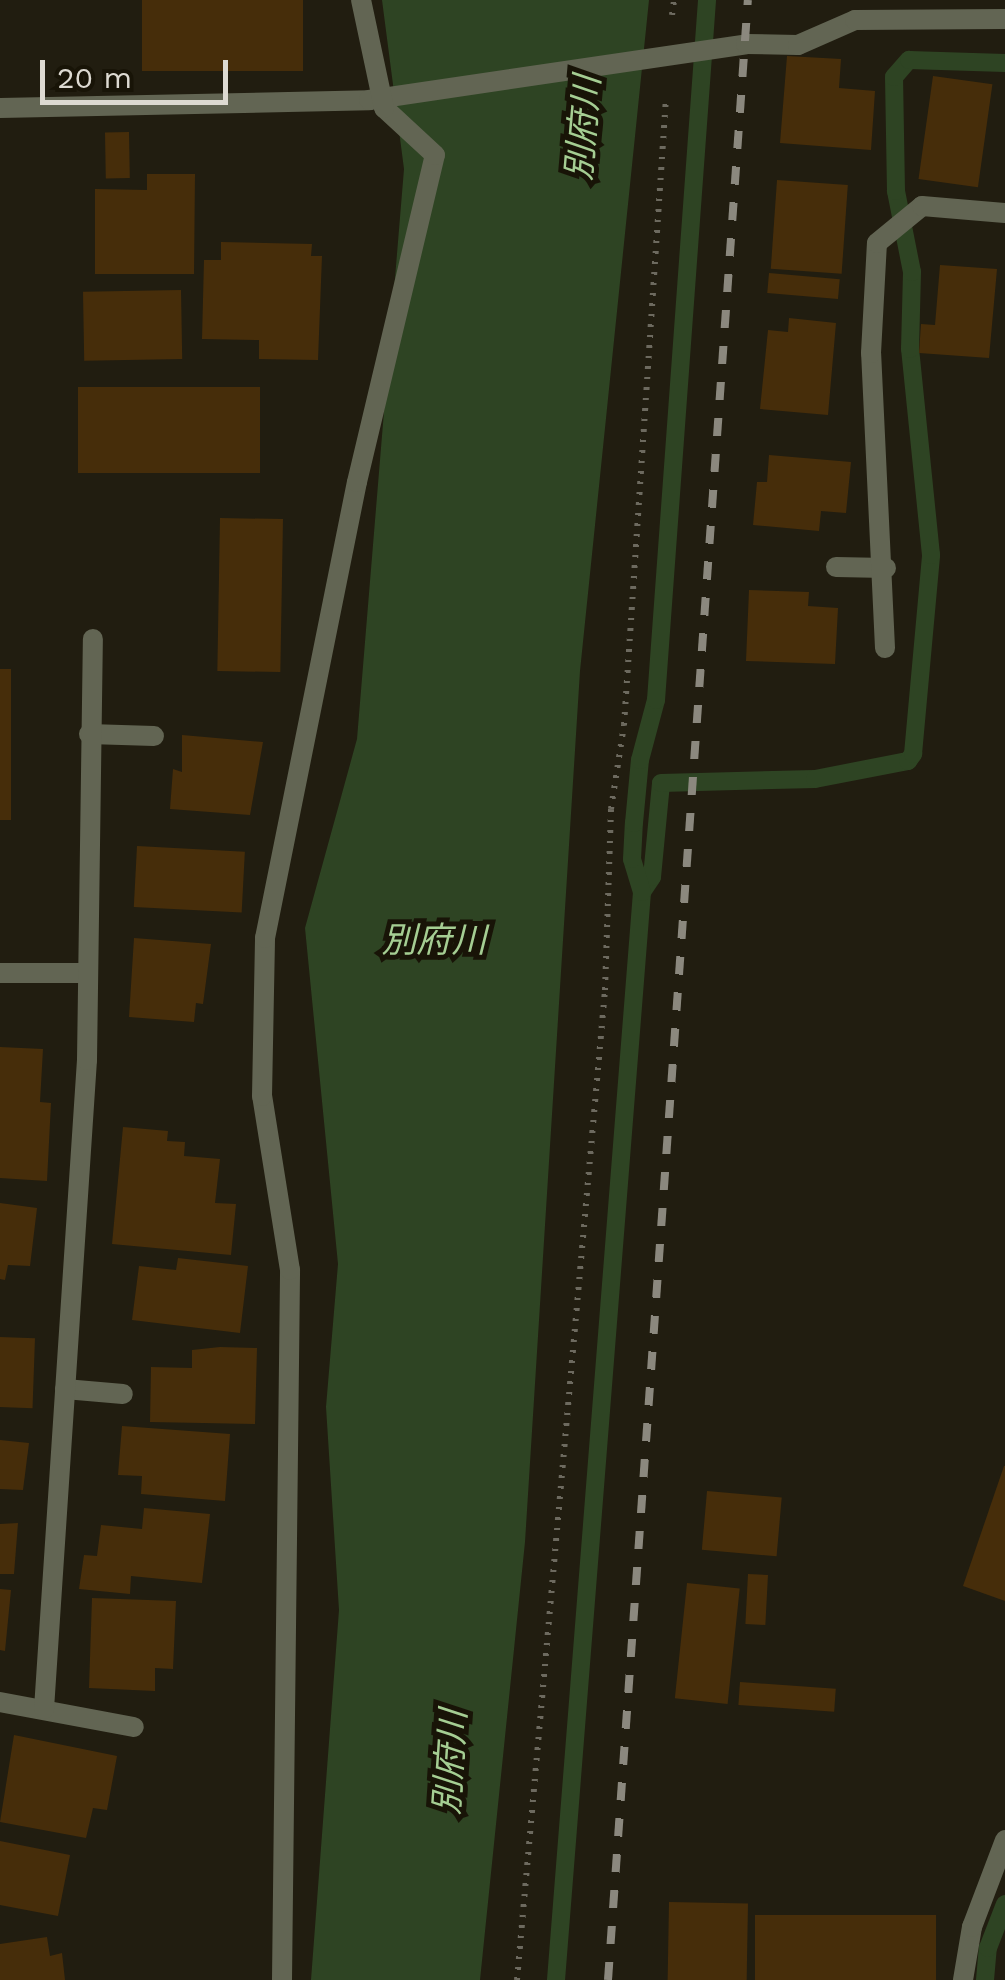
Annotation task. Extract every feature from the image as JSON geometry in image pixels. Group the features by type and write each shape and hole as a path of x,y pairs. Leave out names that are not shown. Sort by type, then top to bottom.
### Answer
{"street":[{"path":"282,1980 290,1270 262,1096 265,938 357,482 435,156 384,108 361,0"},
{"path":"0,108 370,100 709,50 798,45 855,20 1005,19"},
{"path":"885,648 886,568 871,353 877,242 922,206 1005,213"},
{"path":"836,567 886,568"},
{"path":"44,1710 66,1390 86,973 88,734 93,639"},
{"path":"88,734 154,736"},
{"path":"0,973 86,973"},
{"path":"66,1390 123,1394"},
{"path":"0,1702 134,1727"},
{"path":"964,1980 972,1927 1005,1840"}],"path":[{"path":"516,1980 604,990 611,808 624,724 667,91"}],"water":[{"name":"別府川","path":"382,0 649,0 580,671 525,1542 480,1980 311,1980 339,1610 326,1407 338,1264 305,928 357,739 404,169"}],"building":[{"path":"142,0 303,0 303,71 142,71"},
{"path":"787,56 841,59 839,88 875,91 871,150 780,143"},
{"path":"933,76 992,84 978,187 919,179"},
{"path":"105,132 129,132 130,178 106,178"},
{"path":"147,174 195,174 194,274 95,274 95,189 147,190"},
{"path":"777,180 848,185 842,274 771,269"},
{"path":"221,242 312,244 311,256 322,256 318,360 259,359 259,340 202,339 204,260 221,260"},
{"path":"940,265 997,269 989,358 919,353 921,324 935,325"},
{"path":"769,273 840,279 838,299 767,293"},
{"path":"181,290 182,359 84,361 83,292"},
{"path":"789,318 836,323 828,415 760,409 768,330 788,332"},
{"path":"78,387 260,387 260,473 78,473"},
{"path":"769,455 851,462 846,513 821,511 819,531 753,525 757,482 767,482"},
{"path":"220,518 283,519 280,672 217,671"},
{"path":"749,590 809,592 808,606 838,608 835,664 746,661"},
{"path":"0,669 11,669 11,820 0,820"},
{"path":"182,735 263,742 250,815 170,809 173,769 182,772"},
{"path":"137,846 245,852 242,913 134,907"},
{"path":"134,938 211,944 203,1004 196,1003 194,1022 129,1017"},
{"path":"0,1047 43,1049 40,1102 51,1103 47,1181 0,1178"},
{"path":"123,1127 168,1131 167,1141 185,1142 184,1156 220,1159 215,1203 236,1204 231,1255 112,1244"},
{"path":"0,1203 37,1208 30,1266 8,1265 5,1280 0,1279"},
{"path":"178,1258 248,1266 240,1333 132,1320 139,1266 176,1270"},
{"path":"0,1337 35,1338 33,1408 0,1407"},
{"path":"257,1348 255,1424 150,1422 151,1367 192,1368 192,1350"},
{"path":"122,1426 230,1434 225,1501 141,1494 142,1476 118,1475"},
{"path":"0,1440 29,1443 23,1490 0,1489"},
{"path":"1005,1466 1005,1601 963,1586"},
{"path":"707,1491 782,1498 777,1556 702,1550"},
{"path":"144,1508 210,1514 202,1583 131,1576 130,1594 79,1589 84,1555 97,1556 101,1525 142,1529"},
{"path":"18,1523 14,1574 0,1574 0,1524"},
{"path":"748,1574 768,1575 765,1625 745,1624"},
{"path":"687,1583 740,1589 728,1704 675,1698"},
{"path":"0,1589 11,1590 5,1651 0,1650"},
{"path":"92,1598 176,1601 173,1669 155,1668 155,1691 89,1688"},
{"path":"740,1682 836,1689 834,1712 738,1705"},
{"path":"14,1735 117,1756 107,1810 93,1808 86,1838 0,1822"},
{"path":"0,1841 70,1855 58,1916 0,1905"},
{"path":"669,1902 748,1903 747,1980 668,1980"},
{"path":"755,1915 936,1915 936,1980 755,1980"},
{"path":"47,1937 50,1956 62,1953 65,1980 0,1980 0,1944"}],"waterway":[{"path":"556,1980 642,892 632,859 634,823 640,760 656,700 707,0"},
{"path":"642,892 652,877 661,783 815,779 908,761 913,754 931,555 910,349 912,272 896,191 894,77 909,60 1005,63"},
{"path":"985,1980 988,1948 1005,1904"}],"railway":[{"path":"608,1980 748,0"}]}
